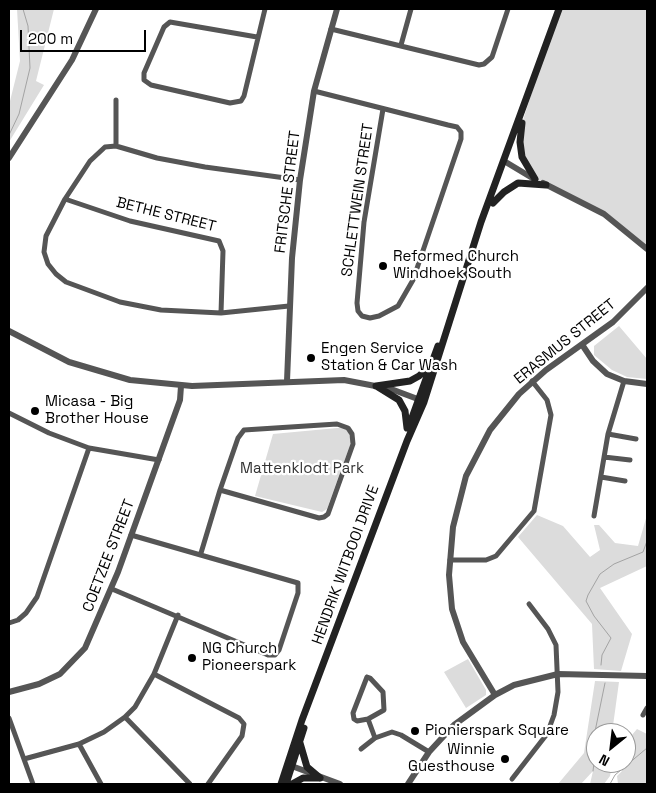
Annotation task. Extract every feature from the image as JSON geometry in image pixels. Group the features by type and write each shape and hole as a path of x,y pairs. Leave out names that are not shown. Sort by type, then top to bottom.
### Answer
{"main road":[{"name":"HENDRIK WITBOOI DRIVE","path":"286,784 290,765 312,698 422,401 480,232 493,203 559,9"},
{"name":"HENDRIK WITBOOI DRIVE","path":"480,232 481,222 522,122 535,76"},
{"path":"522,122 520,142 522,157 535,179"},
{"path":"493,203 504,192 518,183 546,185"},
{"name":"HENDRIK WITBOOI DRIVE","path":"407,441 408,431 422,401 431,365 445,333"},
{"path":"376,386 410,381 431,365"},
{"path":"376,386 399,400 405,412 408,431"},
{"name":"HENDRIK WITBOOI DRIVE","path":"281,784 300,742 312,698"},
{"path":"300,742 307,767 320,778"},
{"path":"292,784 303,778 320,778"}],"street":[{"path":"9,158 59,82 96,9"},
{"path":"257,37 170,22 164,27 144,73 144,80 151,85 237,103 244,96 265,9"},
{"name":"FRITSCHE STREET","path":"287,381 290,306 300,180 314,91 337,9"},
{"path":"401,46 411,9"},
{"path":"331,28 479,65 484,64 492,57 508,9"},
{"name":"SCHLETTWEIN STREET","path":"314,91 383,108 457,127 461,132 461,139 410,285 398,306 379,316 370,318 362,316 358,311 357,303 364,222 383,108"},
{"path":"116,100 116,146"},
{"path":"290,306 221,313 161,310 120,302 66,282 48,264 44,252 53,221 65,199 98,151 105,146 116,146 179,163 300,180"},
{"path":"506,163 604,214 647,249"},
{"name":"BETHE STREET","path":"65,199 130,221 219,241 224,251 221,313"},
{"name":"ERASMUS STREET","path":"495,695 463,642 456,626 450,592 450,560 454,516 468,470 482,443 500,416 532,381 614,322 647,288"},
{"path":"9,331 48,352 91,370 130,380 181,386 344,380 376,386 422,401"},
{"path":"583,346 602,370 624,381 647,384"},
{"path":"450,560 486,560 496,556 534,511 551,415 547,400 532,381"},
{"path":"594,516 608,434 624,381"},
{"path":"166,385 177,393 180,400"},
{"name":"COETZEE STREET","path":"9,692 60,674 85,648 112,589 180,400 181,386"},
{"path":"180,400 184,392 192,386"},
{"path":"9,412 49,433 89,448 158,460"},
{"path":"201,553 220,490 238,438 244,430 337,424 348,428 352,434 352,444 328,514 324,518 220,490"},
{"path":"608,434 636,438"},
{"path":"9,623 18,620 26,613 37,597 89,448"},
{"path":"604,457 630,460"},
{"path":"601,477 625,481"},
{"path":"112,589 178,615 268,655 275,655 280,650 298,593 298,583 201,553 131,535"},
{"path":"512,779 547,734 556,706 558,674 553,638 529,604"},
{"path":"24,759 79,744 104,732 125,717 135,707 154,674 178,615"},
{"path":"154,674 239,718 244,724 242,736 208,784"},
{"path":"408,784 429,752 454,725 495,695 526,681 558,674 647,676"},
{"path":"368,677 383,692 385,698 383,712 368,719 357,721 352,715 364,679 368,677"},
{"path":"643,715 647,708"},
{"path":"125,717 190,784"},
{"path":"9,718 33,784"},
{"path":"368,719 375,738"},
{"path":"361,749 375,738 394,732 429,752"},
{"path":"79,744 101,784"},
{"path":"290,765 340,784"}],"green space":[{"path":"17,9 54,9 36,81 44,85 9,142 9,105 20,61"},
{"path":"559,9 647,9 647,249 619,224 535,179 522,157 522,123"},
{"path":"619,326 647,359 647,379 627,377 612,370 594,355 594,346"},
{"name":"Mattenklodt Park","path":"348,428 351,442 327,509 322,512 255,496 273,434"},
{"path":"537,515 563,526 590,557 600,550 594,525 599,525 615,543 638,546 647,515 647,566 600,588 632,634 621,671 594,669 592,624 518,537"},
{"path":"468,659 486,690 486,695 466,708 444,672"},
{"path":"595,681 619,682 613,723 589,723"},
{"path":"636,730 647,734 647,784 618,784 617,776 620,773 636,773"},
{"path":"586,740 586,773 591,773 581,784 558,784 584,753"},
{"path":"593,773 611,773 604,784 590,784"}],"waterway":[{"path":"9,135 19,114 30,68 28,26 23,9"},
{"path":"601,665 602,655 611,638 594,616 586,601 588,595 600,574 614,564 643,552 647,541"},
{"path":"597,723 605,683"},
{"path":"610,784 615,775 647,748"}],"place":[{"name":"Reformed Church Windhoek South","path":"383,266"},
{"name":"Engen Service Station & Car Wash","path":"311,358"},
{"name":"Micasa - Big Brother House","path":"35,411"},
{"name":"NG Church Pioneerspark","path":"192,658"},
{"name":"Pionierspark Square","path":"415,731"},
{"name":"Winnie Guesthouse","path":"505,759"}]}
